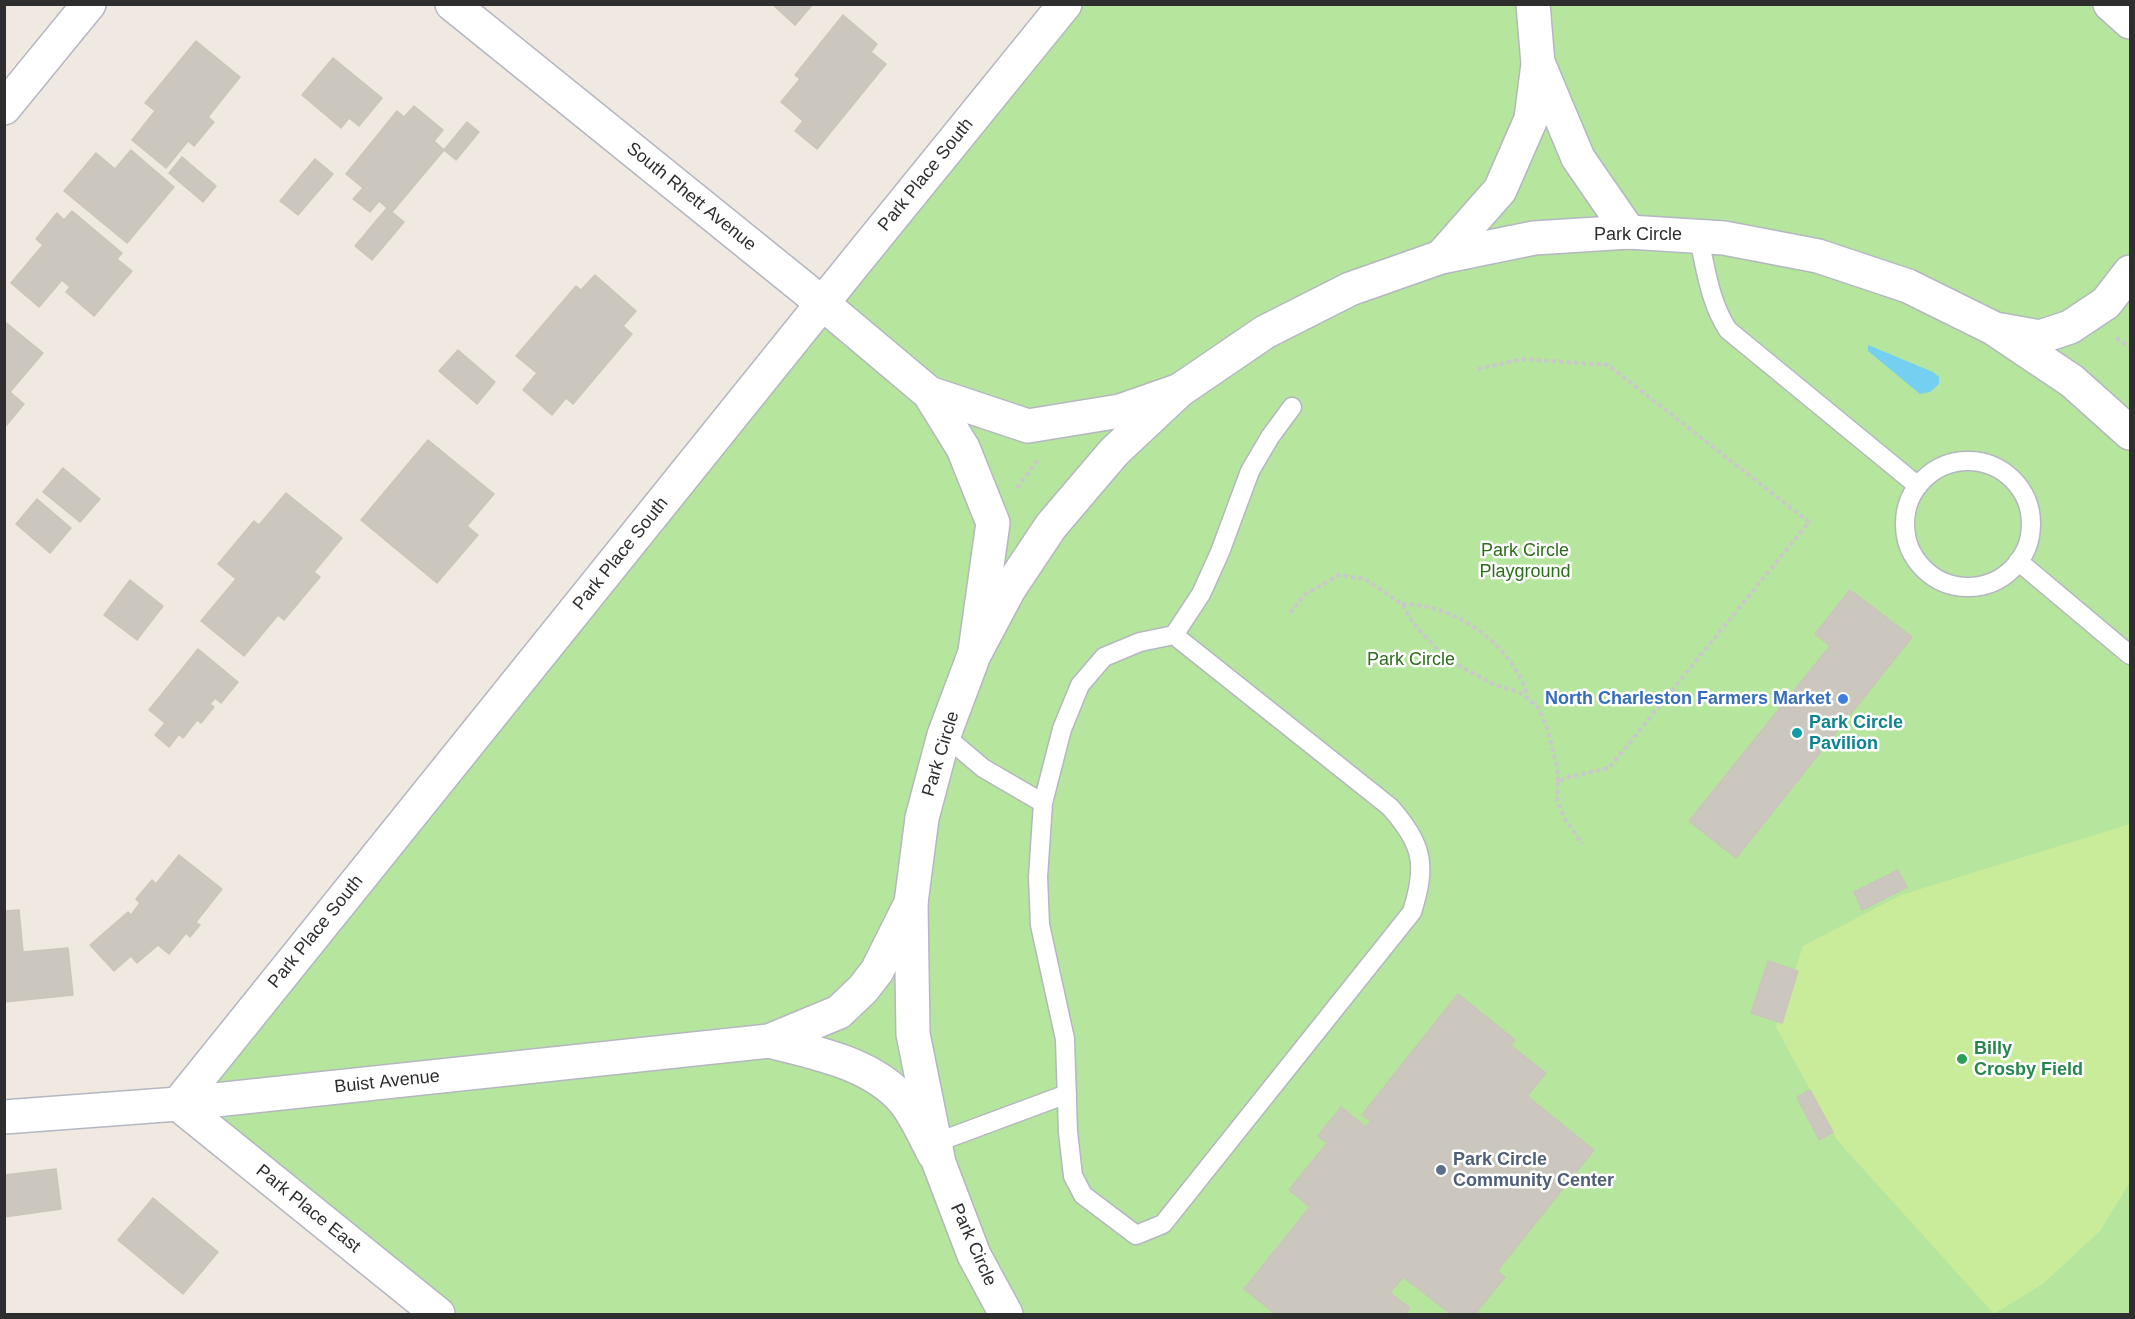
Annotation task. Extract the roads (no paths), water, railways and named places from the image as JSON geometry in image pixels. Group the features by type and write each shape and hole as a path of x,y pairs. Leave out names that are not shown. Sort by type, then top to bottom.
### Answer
{"street":[{"path":"4,108 89,4"},
{"name":"South Rhett Avenue","path":"452,4 822,303 929,393 963,448 993,523 974,655"},
{"name":"Park Place South","path":"178,1104 1065,4"},
{"path":"1441,257 1500,190 1531,119 1538,64 1533,4"},
{"path":"2110,4 2130,21"},
{"path":"1538,64 1578,158 1629,232"},
{"name":"Park Circle","path":"1006,1314 974,1255 937,1153 913,1034 911,903 922,818 944,735 974,655 1009,589 1051,526 1114,452 1180,390 1265,332 1308,310 1350,289 1441,257 1534,238 1629,232 1698,235 1724,237 1818,256 1908,286 1993,328 2072,381 2130,433"},
{"path":"1993,328 2040,337 2070,327 2106,303 2130,272"},
{"name":"South Rhett Avenue","path":"929,393 1028,426 1120,411 1180,390"},
{"name":"Buist Avenue","path":"4,1116 178,1104 769,1041 839,1012 863,989 877,971 911,903"},
{"name":"Buist Avenue","path":"769,1041 828,1056 872,1075 893,1089 906,1103 937,1153"},
{"name":"Park Place East","path":"178,1104 438,1314"}],"lane":[{"path":"1698,235 1712,299 1717,313 1728,330 1918,486"},
{"path":"1174,635 1390,807 1404,823 1417,844 1421,865 1420,888 1412,912 1162,1224 1136,1235 1083,1195 1073,1176 1065,1039 1040,925 1038,877 1043,803 1062,729 1080,685 1104,657 1140,642 1174,635 1201,594 1220,552 1250,471 1270,437 1292,407"},
{"path":"1968,460 1988,464 2007,473 2021,489 2029,508 2031,529 2026,549 2015,567 1998,580 1978,587 1957,587 1937,580 1921,567 1910,549 1905,529 1906,508 1918,486 1929,474 1947,464 1968,460"},
{"path":"2018,561 2130,655"},
{"path":"944,735 983,768 1043,803"},
{"path":"937,1153 1067,1094"}],"water":[{"path":"1868,345 1933,372 1939,377 1939,384 1930,392 1920,394 1868,351"}],"place":[{"name":"North Charleston Farmers Market","path":"1843,699"},
{"name":"Park Circle Pavilion","path":"1797,733"},
{"name":"Billy Crosby Field","path":"1962,1059"},
{"name":"Park Circle Community Center","path":"1441,1170"}],"park label":[{"name":"Park Circle Playground","path":"1525,561"}]}
